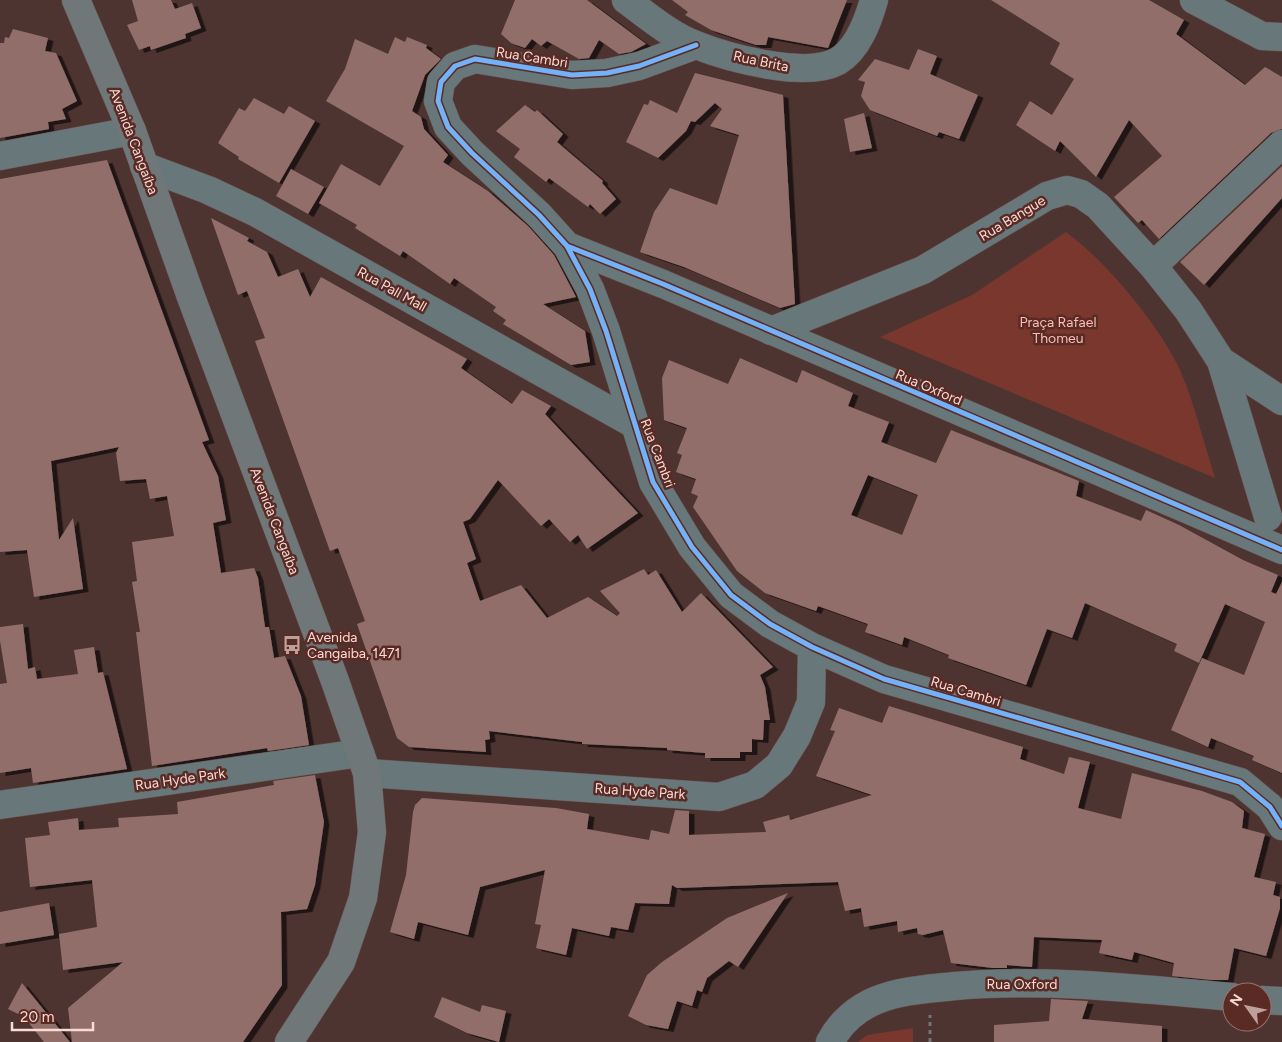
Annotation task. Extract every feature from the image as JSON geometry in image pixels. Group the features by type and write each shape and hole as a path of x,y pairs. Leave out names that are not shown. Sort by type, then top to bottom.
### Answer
{"main road":[{"name":"Avenida Cangaíba","path":"76,0 132,131 191,297 336,681 363,763 372,832 363,898 341,962 289,1042"}],"street":[{"name":"Rua Brita","path":"626,0 654,21 696,45 766,65 807,69 838,61 857,42 874,0"},
{"path":"1194,0 1262,36 1282,37"},
{"name":"Rua Cambri","path":"696,45 639,66 607,73 572,75 474,59 455,66 441,82 438,101 448,127 472,153 539,215 566,246 590,289 606,332 654,482 692,546 731,595 770,624 812,647 884,679 1240,782 1270,807 1282,826"},
{"path":"0,156 132,131"},
{"path":"1154,266 1282,144"},
{"name":"Rua Pall Mall","path":"144,166 208,190 256,212 634,424"},
{"name":"Rua Bangue","path":"771,330 855,299 923,270 1047,196 1067,190 1081,194 1098,206 1154,266 1188,310 1221,361 1275,516"},
{"name":"Rua Oxford","path":"566,246 771,330 1282,550"},
{"name":"Rua Bangue","path":"1221,361 1282,402"},
{"path":"1229,527 1275,516"},
{"name":"Rua Hyde Park","path":"0,805 363,763 719,797 754,785 779,765 797,736 811,702 812,647"},
{"name":"Rua Oxford","path":"830,1042 835,1033 854,1012 876,1000 903,992 931,988 998,983 1060,984 1222,996"}],"green space":[{"name":"Praça Rafael Thomeu","path":"1066,232 1082,244 1131,296 1172,354 1191,398 1215,478 880,337 972,295"},
{"path":"913,1028 913,1042 858,1042 867,1035"}],"building":[{"path":"132,0 171,0 175,9 192,3 201,28 185,34 186,38 151,50 150,46 139,50 127,25 138,21"},
{"path":"515,0 587,0 646,44 631,52 619,54 599,40 589,58 579,59 547,41 541,46 532,39 525,48 511,43 501,34"},
{"path":"672,0 847,0 828,48 768,37 766,45 756,45 711,30 685,15 688,12"},
{"path":"991,0 1149,0 1184,20 1176,34 1245,85 1265,67 1282,77 1282,129 1271,133 1159,239 1142,220 1138,223 1114,197 1162,156 1129,120 1096,177 1060,141 1055,151 1016,125 1030,101 1052,115 1074,79 1050,64 1060,43"},
{"path":"13,29 48,38 45,51 56,53 77,101 62,109 66,119 48,122 49,129 0,138 0,43 4,43 5,37 9,38"},
{"path":"395,37 405,42 407,37 427,45 426,48 441,59 425,75 412,111 421,117 424,129 448,155 443,162 488,191 528,226 554,255 576,297 543,304 585,331 590,362 571,365 503,324 506,320 493,311 496,307 454,278 450,284 403,251 400,256 355,228 357,225 319,203 341,164 380,186 404,146 326,101 345,69 355,39 388,54"},
{"path":"918,49 937,56 930,74 978,95 959,139 939,132 937,136 870,110 861,96 865,82 858,80 875,59 909,70"},
{"path":"695,73 783,95 795,304 780,308 684,267 640,252 654,212 670,188 717,205 739,135 710,126 722,109 715,103 695,122 691,121 686,131 658,158 626,142 644,104 648,105 650,100 677,113"},
{"path":"254,98 284,114 289,106 315,121 279,183 238,159 239,157 218,143 239,108 245,111"},
{"path":"525,105 535,112 537,110 563,134 557,142 603,181 602,183 616,199 600,214 590,204 588,207 549,178 546,182 514,157 520,149 496,131"},
{"path":"864,113 872,148 850,152 844,119"},
{"path":"107,160 209,440 202,442 218,476 226,520 213,523 221,573 254,568 258,578 265,627 269,627 274,658 285,656 301,696 309,745 268,751 267,748 152,766 136,632 140,632 132,582 137,581 132,542 174,536 167,496 150,499 146,479 120,481 116,453 119,447 51,461 59,540 73,518 83,589 34,597 27,550 0,552 0,179"},
{"path":"1282,166 1282,198 1204,285 1180,262"},
{"path":"291,169 324,187 308,214 276,196"},
{"path":"211,218 249,238 247,241 267,252 278,277 298,269 310,297 321,277 467,359 461,368 512,404 522,390 551,406 545,414 638,513 587,549 578,535 570,542 549,519 541,526 498,480 470,519 463,522 476,559 467,563 480,601 521,585 547,618 588,597 617,616 620,613 600,591 644,569 648,575 656,570 682,612 701,593 773,667 760,675 765,687 770,720 764,720 763,740 752,739 752,752 740,752 740,758 705,758 705,753 667,750 667,748 582,744 582,742 489,731 490,739 485,740 486,752 409,747 397,738 357,624 365,621 338,548 330,551 255,341 265,338 247,291 238,295"},
{"path":"740,358 797,383 802,370 853,393 848,406 889,422 881,442 936,463 951,430 1079,481 1076,496 1141,521 1146,510 1179,525 1243,560 1278,575 1271,592 1276,594 1282,582 1282,773 1252,760 1254,756 1211,738 1208,747 1171,730 1202,658 1244,675 1265,622 1225,604 1199,663 1174,651 1177,644 1085,603 1072,638 1047,629 1026,685 948,658 949,655 904,637 902,645 865,632 868,624 818,606 816,611 765,593 737,571 693,507 698,496 691,493 696,479 676,472 682,455 677,453 687,428 664,420 662,378 669,360 728,384","holes":["868,475 918,495 902,535 851,515"]},
{"path":"23,624 28,669 35,667 37,679 78,674 74,650 94,647 98,673 103,672 127,769 33,783 31,768 0,773 0,684 7,683 0,641 0,627"},
{"path":"889,706 1023,747 1020,759 1064,774 1069,757 1090,762 1078,808 1121,819 1132,773 1202,791 1232,802 1244,811 1242,828 1265,834 1254,877 1276,882 1273,895 1280,897 1280,908 1266,956 1234,948 1228,980 1212,980 1172,976 1174,963 1134,952 1132,960 1099,953 1102,940 1034,937 1032,967 1007,965 1007,968 993,968 951,963 943,930 923,935 918,934 917,928 898,932 897,921 864,927 861,908 845,911 838,882 677,888 672,885 669,904 635,903 628,930 611,927 609,936 572,928 566,955 536,948 541,925 535,924 545,870 480,887 468,935 418,922 414,939 390,932 406,875 413,812 415,805 422,798 556,808 589,814 587,829 649,840 651,830 669,834 675,810 689,811 689,835 766,832 763,822 789,815 790,820 872,795 816,776 835,731 830,730 839,708 882,723"},
{"path":"315,775 324,822 315,885 307,909 281,912 282,985 243,1042 72,1042 68,1008 123,962 63,970 59,934 97,927 92,880 30,887 25,838 50,835 48,822 78,818 79,830 119,827 118,818 178,814 177,802 274,785 273,781"},
{"path":"788,893 738,967 729,961 707,978 702,992 697,990 692,1006 677,1001 668,1029 646,1025 628,1016 647,975 662,962 727,918"},
{"path":"49,903 54,935 0,944 0,912"},
{"path":"22,983 70,1042 44,1042 24,1017 8,1009"},
{"path":"442,997 480,1012 482,1005 506,1011 499,1042 467,1033 434,1017"},
{"path":"1051,999 1088,1001 1082,1019 1162,1026 1162,1042 994,1042 994,1025 1049,1021"}],"cycle path":[{"path":"696,45 639,66 607,73 572,75 475,59 455,66 441,82 438,101 448,127 472,153 539,215 567,246 590,289 606,331 653,482 692,547 731,595 770,624 812,647 884,679 1240,782 1270,807 1282,826"},
{"path":"567,246 663,284 1282,550"}],"place":[{"name":"Avenida Cangaiba, 1471","path":"292,645"}]}
